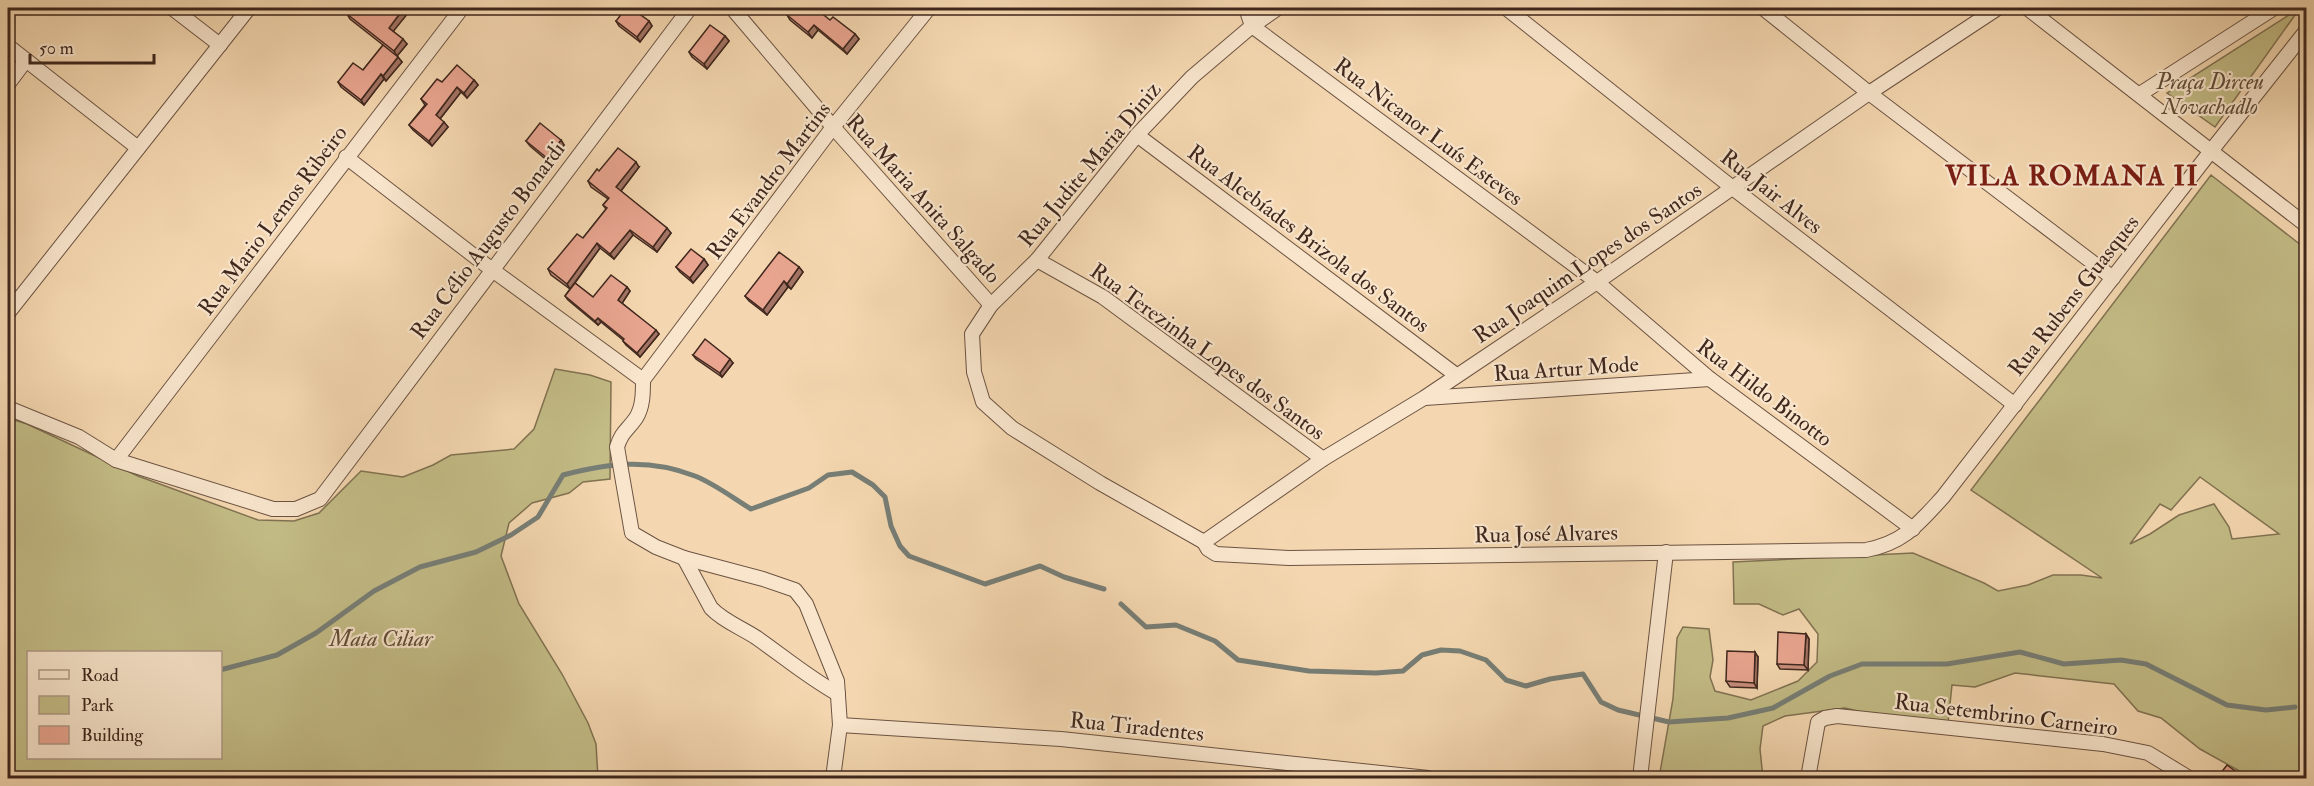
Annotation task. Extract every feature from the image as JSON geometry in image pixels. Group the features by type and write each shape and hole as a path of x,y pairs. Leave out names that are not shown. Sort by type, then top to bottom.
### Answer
{"street":[{"path":"172,8 220,45"},
{"path":"8,313 249,8"},
{"name":"Rua Mario Lemos Ribeiro","path":"116,460 462,8"},
{"name":"Rua Célio Augusto Bonardi","path":"116,460 273,509 296,509 320,499 491,269 690,8"},
{"name":"Rua Maria Anita Salgado","path":"732,8 833,128 991,305"},
{"name":"Rua Evandro Martins","path":"643,380 833,128 929,8"},
{"path":"1246,8 1252,26"},
{"name":"Rua Judite Maria Diniz","path":"974,372 972,334 991,305 1037,260 1137,135 1192,76 1252,26 1278,8"},
{"name":"Rua Jair Alves","path":"1506,8 1734,189 2015,405"},
{"path":"1763,8 1869,93 2113,278"},
{"name":"Rua Joaquim Lopes dos Santos","path":"1206,546 1323,459 1424,398 1734,189 1869,93 1998,8"},
{"path":"2027,8 2307,225"},
{"path":"2140,94 2274,8"},
{"name":"Rua Nicanor Luís Esteves","path":"1252,26 1597,282"},
{"name":"Rua Rubens Guasques","path":"1885,546 1913,529 1943,497 2307,31"},
{"path":"8,46 138,148"},
{"path":"8,84 26,60"},
{"name":"Rua Alcebíades Brizola dos Santos","path":"1137,135 1456,375"},
{"path":"346,158 491,269 643,380 643,398 637,417 621,434 617,447 632,533 656,547 684,558 795,590 806,604 837,681 840,725 833,778"},
{"name":"Rua Terezinha Lopes dos Santos","path":"1037,260 1103,297 1323,459"},
{"name":"Rua Hildo Binotto","path":"1597,282 1710,379 1913,529"},
{"name":"Rua José Alvares","path":"974,372 983,402 1012,428 1216,554 1289,558 1866,550 1885,546"},
{"name":"Rua Artur Mode","path":"1424,398 1710,379"},
{"path":"8,408 79,437 116,460"},
{"path":"1641,778 1647,706 1666,552"},
{"path":"684,558 717,615 758,639 838,694"},
{"name":"Rua Setembrino Carneiro","path":"1808,778 1818,722 1837,716 2103,744 2148,753 2189,778"},
{"name":"Rua Tiradentes","path":"840,725 1061,739 1428,778"}],"green space":[{"name":"Praça Dirceu Novachadlo","path":"2300,8 2215,127 2167,93"},
{"path":"2211,175 2306,249 2306,778 2252,778 2200,749 2161,718 2138,711 2114,684 2015,673 1975,687 1952,685 1948,723 1883,717 1845,708 1785,716 1763,726 1760,749 1763,778 1659,778 1673,699 1677,638 1683,627 1709,629 1713,660 1710,677 1715,691 1751,700 1798,681 1817,662 1818,634 1799,609 1783,615 1759,604 1734,604 1733,562 1913,553 1998,591 2028,585 2053,575 2102,578 1971,490","holes":["2200,477 2279,534 2232,539 2229,527 2214,504 2179,515 2130,544 2160,504 2171,510"]},
{"name":"Mata Ciliar","path":"555,369 590,375 611,382 610,479 583,482 569,493 532,503 509,523 501,556 519,604 562,674 588,723 596,744 598,778 8,778 8,418 27,424 138,476 258,520 294,521 319,513 361,471 403,477 451,455 514,449 534,429"}],"building":[{"path":"352,8 404,8 389,28 403,39 394,51 347,14"},
{"path":"626,8 631,8 649,21 637,37 616,21"},
{"path":"793,8 815,8 830,20 833,17 855,34 843,49 814,25 808,32 787,15"},
{"path":"710,25 725,36 704,64 689,52"},
{"path":"383,45 398,57 361,100 338,82 353,63 363,70"},
{"path":"457,65 474,80 464,93 457,87 436,115 444,122 429,141 409,125 427,104 421,99 437,79 442,82"},
{"path":"540,123 561,140 547,158 526,141"},
{"path":"618,148 636,162 616,187 667,228 653,247 630,230 610,254 597,243 567,284 548,269 577,234 583,238 607,208 603,205 609,198 588,181"},
{"path":"691,249 704,259 690,278 676,267"},
{"path":"779,252 799,267 787,284 784,281 763,310 745,296"},
{"path":"611,275 627,287 618,300 656,330 637,353 598,318 595,321 565,296 575,283 593,297"},
{"path":"705,339 730,359 720,373 693,355"},
{"path":"1778,632 1806,634 1804,665 1777,664"},
{"path":"1727,651 1755,652 1754,683 1726,681"},
{"path":"2227,765 2245,778 2217,778"}],"waterway":[{"path":"222,669 277,655 316,633 374,591 420,567 476,552 511,535 538,517 563,475 613,465 645,465 678,470 710,483 751,509 809,488 828,475 852,472 873,485 885,497 891,526 900,546 909,556 985,584 1040,566 1064,577 1104,589"},
{"path":"1121,604 1146,627 1176,625 1215,641 1238,660 1309,671 1376,673 1403,671 1422,655 1441,650 1460,651 1486,660 1506,680 1526,686 1550,679 1583,674 1601,702 1618,710 1669,722 1728,718 1773,708 1830,676 1862,664 1947,664 2020,652 2064,664 2121,660 2146,664 2227,705 2266,710 2295,707"}],"district":[{"name":"VILA ROMANA II","path":"2072,175"}]}
